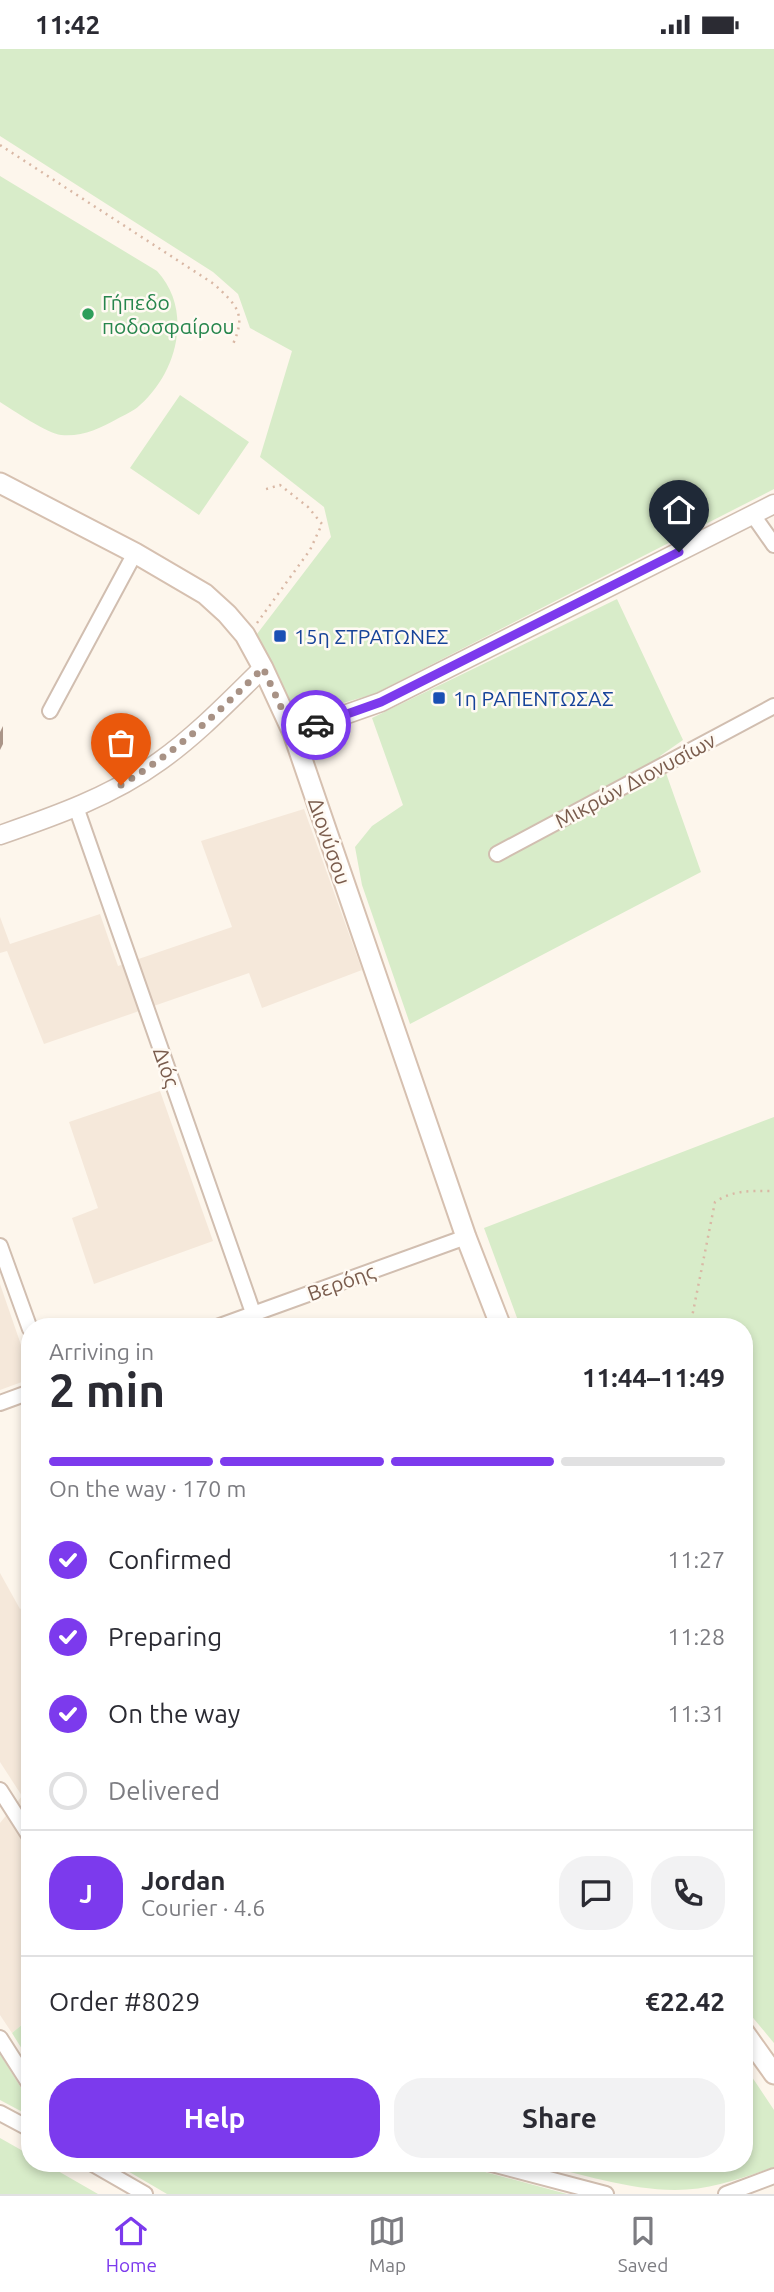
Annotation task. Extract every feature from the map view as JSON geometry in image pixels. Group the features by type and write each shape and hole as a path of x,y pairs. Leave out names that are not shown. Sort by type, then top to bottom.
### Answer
{"main road":[{"name":"Διονύσου","path":"0,483 135,553 205,594 245,635 293,733 466,1237 497,1318"},
{"path":"753,2045 774,2074"}],"street":[{"path":"293,733 381,702 774,503"},
{"path":"753,515 774,545"},
{"path":"50,711 135,553"},
{"path":"0,835 76,807 121,785 159,762 193,735 263,668"},
{"name":"Μικρών Διονυσίων","path":"496,854 774,706"},
{"name":"Διός","path":"76,807 255,1318"},
{"name":"Βερόης","path":"261,1318 466,1237"},
{"path":"0,1246 26,1318"},
{"path":"0,1403 21,1395"},
{"path":"0,1790 21,1823"},
{"path":"0,2038 21,2071"},
{"path":"0,2113 21,2124"},
{"path":"107,2172 145,2194"},
{"path":"522,2172 606,2194"},
{"path":"726,2194 774,2176"}],"path":[{"path":"0,145 214,284 236,305 240,328 233,344"},
{"path":"245,635 264,615 302,561 322,524 308,507 280,485 263,490"},
{"path":"692,1318 715,1202 725,1195 739,1191 771,1191"}],"shaded area":[{"path":"304,809 362,970 262,1008 249,973 44,1044 7,951 0,953 0,917 10,944 100,914 118,966 232,927 201,841"},
{"path":"160,1091 213,1241 94,1284 72,1218 98,1208 69,1122"},
{"path":"0,1284 21,1345 21,1382 0,1390"},
{"path":"0,1573 21,1608 21,1794 0,1762"},
{"path":"21,1797 21,2026 12,2033 0,2015 0,1823"}],"green space":[{"path":"0,49 774,49 774,489 374,694 295,717 257,634 331,537 324,507 260,457 292,351 250,328 238,294 213,272 0,136"},
{"name":"Γήπεδο ποδοσφαίρου","path":"0,176 157,271 175,304 176,340 164,375 138,407 90,431 76,435 55,434 0,402"},
{"path":"180,395 249,442 199,515 130,468"},
{"path":"617,599 683,740 660,756 701,872 410,1024 362,885 355,847 372,826 403,805 372,718"},
{"path":"774,1117 774,2043 753,2018 753,1318 517,1318 484,1228"},
{"path":"21,2026 21,2048 12,2033"},
{"path":"0,2054 21,2088 21,2111 0,2100"},
{"path":"753,2078 774,2110 774,2167 713,2186 688,2189 657,2189 571,2172 753,2172"},
{"path":"0,2138 21,2150 21,2172 60,2172 98,2194 0,2194"},
{"path":"129,2172 485,2172 567,2194 167,2194"}],"way so far":[{"path":"121,785 159,762 193,735 263,668 293,733 316,725"}],"place":[{"name":"Γήπεδο ποδοσφαίρου","path":"88,314"},
{"name":"15η ΣΤΡΑΤΩΝΕΣ","path":"280,636"},
{"name":"1η ΡΑΠΕΝΤΩΣΑΣ","path":"439,698"}],"route":[{"path":"316,725 381,702 679,552"}]}
